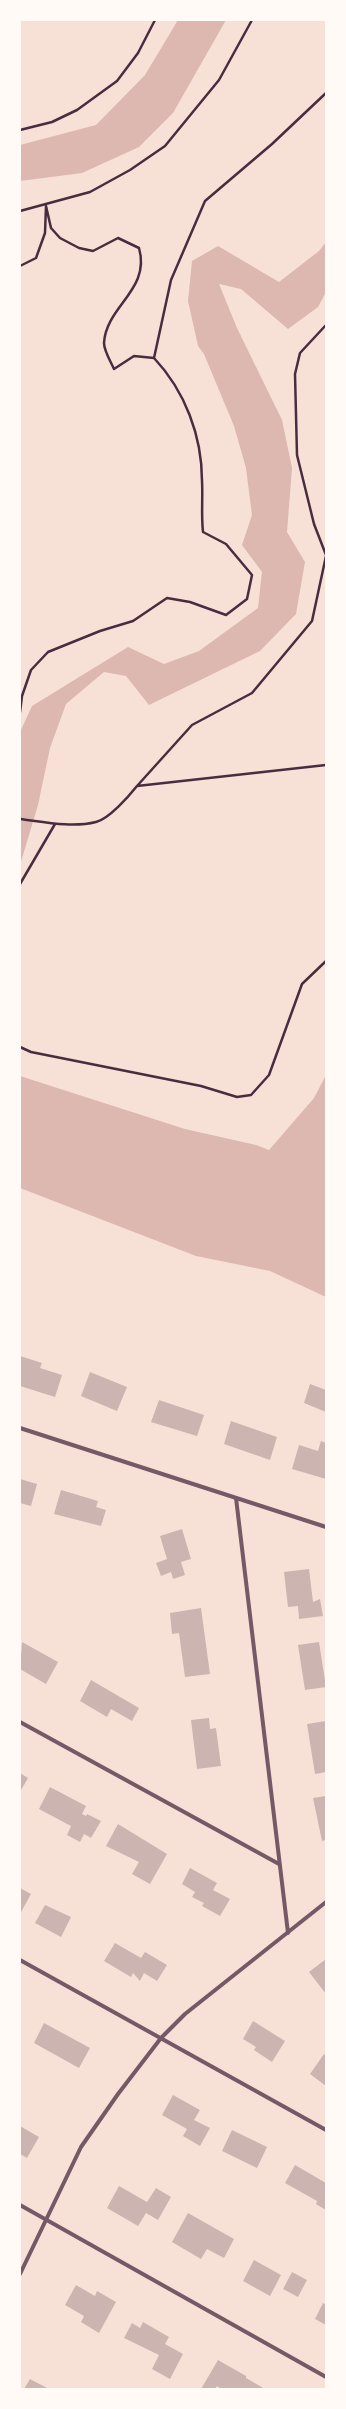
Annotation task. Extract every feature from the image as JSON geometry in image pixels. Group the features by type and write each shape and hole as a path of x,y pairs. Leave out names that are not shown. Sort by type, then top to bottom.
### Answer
{"street":[{"path":"20,1428 326,1527"},
{"path":"236,1498 288,1933"},
{"path":"20,1722 279,1864"},
{"path":"20,2274 45,2219 81,2147 118,2094 161,2038 184,2014 326,1902"},
{"path":"20,1960 326,2130"},
{"path":"20,2205 326,2377"}],"path":[{"path":"20,130 52,122 76,110 117,81 138,53 155,20"},
{"path":"20,211 46,206 90,192 130,170 165,146 219,80 252,20"},
{"path":"154,358 171,280 205,201 272,144 326,93"},
{"path":"20,266 36,258 46,233 46,206"},
{"path":"20,712 22,696 31,670 48,652 100,631 133,621 167,598 190,602 226,615 247,599 252,575 226,544 203,532 200,510 202,480 192,419 176,385 154,358 134,356 114,369 104,345 108,328 137,282 142,260 139,248 118,238 93,251 79,248 60,238 51,228 46,206"},
{"path":"20,819 55,824 98,822 125,801 192,725 252,693 312,621 326,554 314,524 297,455 295,374 300,353 326,325"},
{"path":"137,786 326,765"},
{"path":"20,884 55,824"},
{"path":"20,1047 31,1052 201,1086 237,1097 251,1095 269,1075 302,984 326,961"}],"shaded area":[{"path":"178,20 226,20 173,113 139,147 82,173 20,181 20,145 96,125 145,75"},
{"path":"326,242 326,292 318,307 288,329 241,289 219,284 237,328 282,420 292,468 287,532 305,562 296,614 260,651 149,705 126,676 104,672 66,704 50,748 38,805 20,865 20,732 32,706 128,647 164,664 199,651 258,608 262,572 242,545 252,515 246,468 234,426 204,354 198,346 188,301 192,261 218,246 279,282 319,251"},
{"path":"326,1075 326,1297 270,1271 196,1256 20,1188 20,1076 185,1129 256,1145 269,1150 314,1098"}],"building":[{"path":"20,1356 42,1363 40,1368 62,1375 55,1397 20,1386"},
{"path":"90,1372 127,1387 117,1411 81,1396"},
{"path":"310,1384 326,1390 326,1412 304,1403"},
{"path":"159,1400 204,1415 197,1436 151,1422"},
{"path":"231,1421 277,1437 270,1460 224,1444"},
{"path":"321,1441 326,1443 326,1479 292,1469 299,1445 318,1451"},
{"path":"20,1479 37,1484 31,1506 20,1503"},
{"path":"61,1490 98,1501 96,1507 106,1510 101,1526 54,1514"},
{"path":"182,1529 191,1559 181,1562 185,1575 173,1579 171,1572 161,1576 156,1563 167,1559 160,1536"},
{"path":"309,1569 313,1602 320,1599 323,1616 299,1619 298,1606 288,1607 284,1572"},
{"path":"201,1608 210,1674 185,1677 179,1633 172,1634 170,1613"},
{"path":"22,1642 58,1662 46,1684 20,1669"},
{"path":"319,1642 326,1687 305,1690 298,1645"},
{"path":"91,1680 139,1708 132,1721 111,1709 107,1717 80,1701"},
{"path":"209,1718 210,1729 216,1728 221,1766 197,1769 191,1720"},
{"path":"326,1721 326,1772 315,1774 307,1724"},
{"path":"20,1773 28,1778 20,1792"},
{"path":"50,1787 86,1806 82,1814 86,1816 87,1814 101,1821 91,1838 84,1834 80,1842 67,1835 71,1826 39,1809"},
{"path":"326,1796 326,1840 322,1841 313,1798"},
{"path":"118,1824 167,1854 150,1884 132,1874 139,1862 106,1846"},
{"path":"190,1868 217,1883 213,1890 230,1899 220,1916 202,1906 204,1903 192,1897 195,1892 182,1884"},
{"path":"20,1888 31,1894 20,1914"},
{"path":"45,1905 71,1917 61,1937 35,1923"},
{"path":"115,1943 141,1958 145,1952 167,1965 157,1981 144,1973 140,1981 133,1973 131,1977 104,1961"},
{"path":"326,1959 326,1994 309,1972"},
{"path":"253,2021 285,2041 272,2062 254,2050 256,2047 243,2039"},
{"path":"44,2023 90,2048 79,2068 34,2043"},
{"path":"324,2054 326,2056 326,2086 310,2074"},
{"path":"173,2095 200,2110 194,2120 210,2128 200,2146 183,2136 187,2129 162,2115"},
{"path":"20,2126 39,2137 27,2158 20,2154"},
{"path":"232,2130 267,2147 257,2168 222,2151"},
{"path":"295,2165 326,2183 326,2210 316,2204 317,2201 285,2183"},
{"path":"119,2186 147,2202 156,2188 171,2197 158,2220 146,2213 138,2226 107,2208"},
{"path":"188,2213 234,2239 224,2258 207,2249 201,2259 172,2242"},
{"path":"254,2260 281,2275 270,2296 243,2281"},
{"path":"292,2272 307,2280 298,2297 283,2289"},
{"path":"76,2285 95,2296 97,2291 116,2302 99,2333 81,2322 84,2316 65,2305"},
{"path":"323,2303 326,2305 326,2325 315,2319"},
{"path":"143,2322 169,2337 165,2344 183,2354 170,2379 152,2369 159,2355 124,2338 132,2323 140,2328"},
{"path":"218,2360 265,2389 221,2389 217,2386 215,2389 201,2389"},
{"path":"30,2379 49,2389 24,2389"}]}
